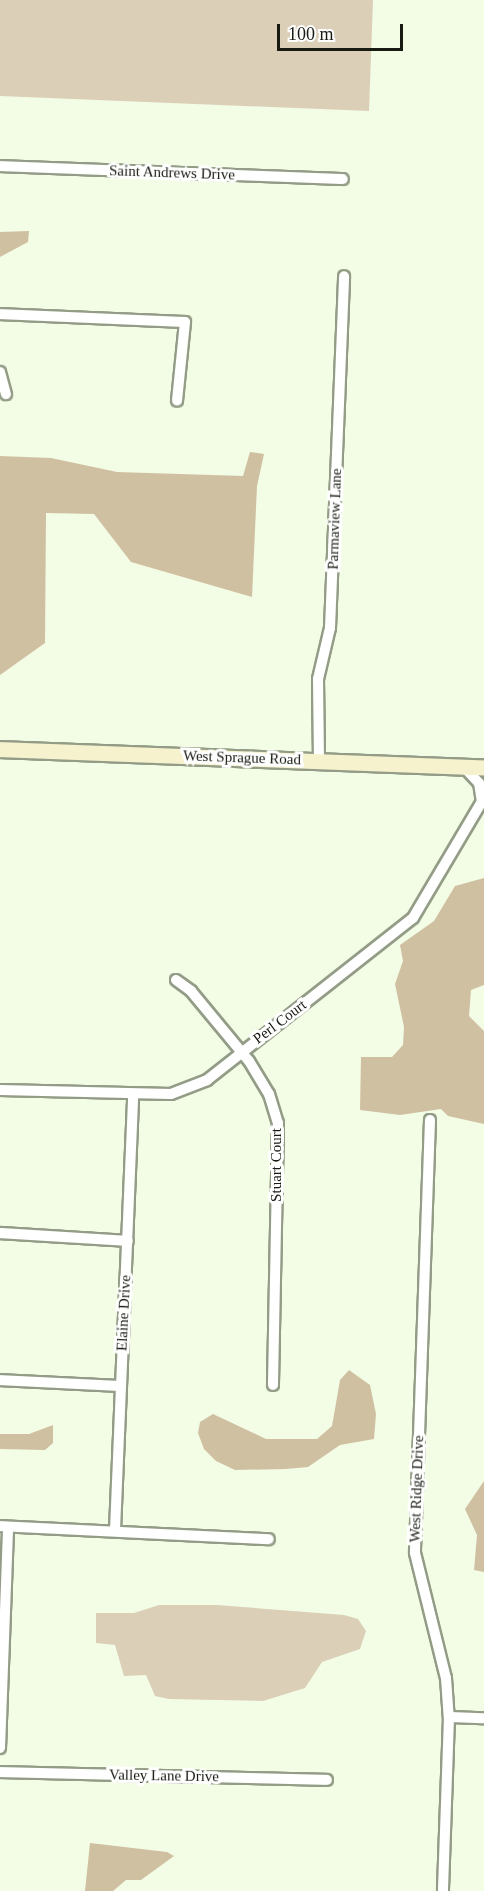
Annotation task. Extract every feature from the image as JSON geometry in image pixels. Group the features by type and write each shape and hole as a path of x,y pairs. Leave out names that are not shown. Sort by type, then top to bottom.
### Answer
{"street":[{"name":"Saint Andrews Drive","path":"0,166 343,179"},
{"name":"Parmaview Lane","path":"319,760 318,679 330,628 344,276"},
{"path":"0,314 185,322 177,401"},
{"path":"0,372 6,394"},
{"name":"West Sprague Road","path":"0,749 484,768"},
{"name":"Perl Court","path":"0,1090 134,1096 171,1094 207,1080 413,918 483,800 479,783 464,767"},
{"name":"Stuart Court","path":"176,980 191,991 242,1052 269,1094 278,1123 273,1385"},
{"name":"Elaine Drive","path":"115,1530 134,1096"},
{"name":"West Ridge Drive","path":"430,1120 415,1553 446,1678 449,1717 443,1891"},
{"path":"0,1233 128,1241"},
{"path":"0,1380 120,1386"},
{"path":"0,1748 4,1526 269,1539"},
{"path":"449,1717 484,1718"},
{"name":"Valley Lane Drive","path":"0,1772 327,1780"}],"shaded area":[{"path":"0,0 373,0 369,111 0,96"},
{"path":"29,231 28,242 0,257 0,232"},
{"path":"250,452 264,454 257,486 252,597 131,562 94,514 46,513 45,643 0,675 0,456 51,458 117,472 243,476"},
{"path":"484,878 484,985 471,990 469,1016 484,1031 484,1124 448,1116 441,1109 400,1115 360,1110 361,1057 392,1057 403,1045 404,1027 395,984 403,961 400,945 434,921 455,886"},
{"path":"349,1370 370,1385 376,1414 374,1439 340,1445 308,1467 286,1469 235,1470 216,1461 204,1449 198,1433 200,1422 213,1414 266,1439 317,1439 332,1426 340,1380"},
{"path":"53,1425 53,1443 45,1450 0,1449 0,1434 29,1434"},
{"path":"484,1481 484,1572 474,1570 477,1535 465,1509"},
{"path":"159,1605 217,1605 344,1615 358,1619 366,1631 360,1649 322,1662 305,1688 263,1701 169,1699 155,1696 146,1675 124,1676 115,1645 96,1643 96,1613 134,1613"},
{"path":"90,1843 167,1852 174,1856 141,1880 126,1880 113,1891 85,1891"}]}
